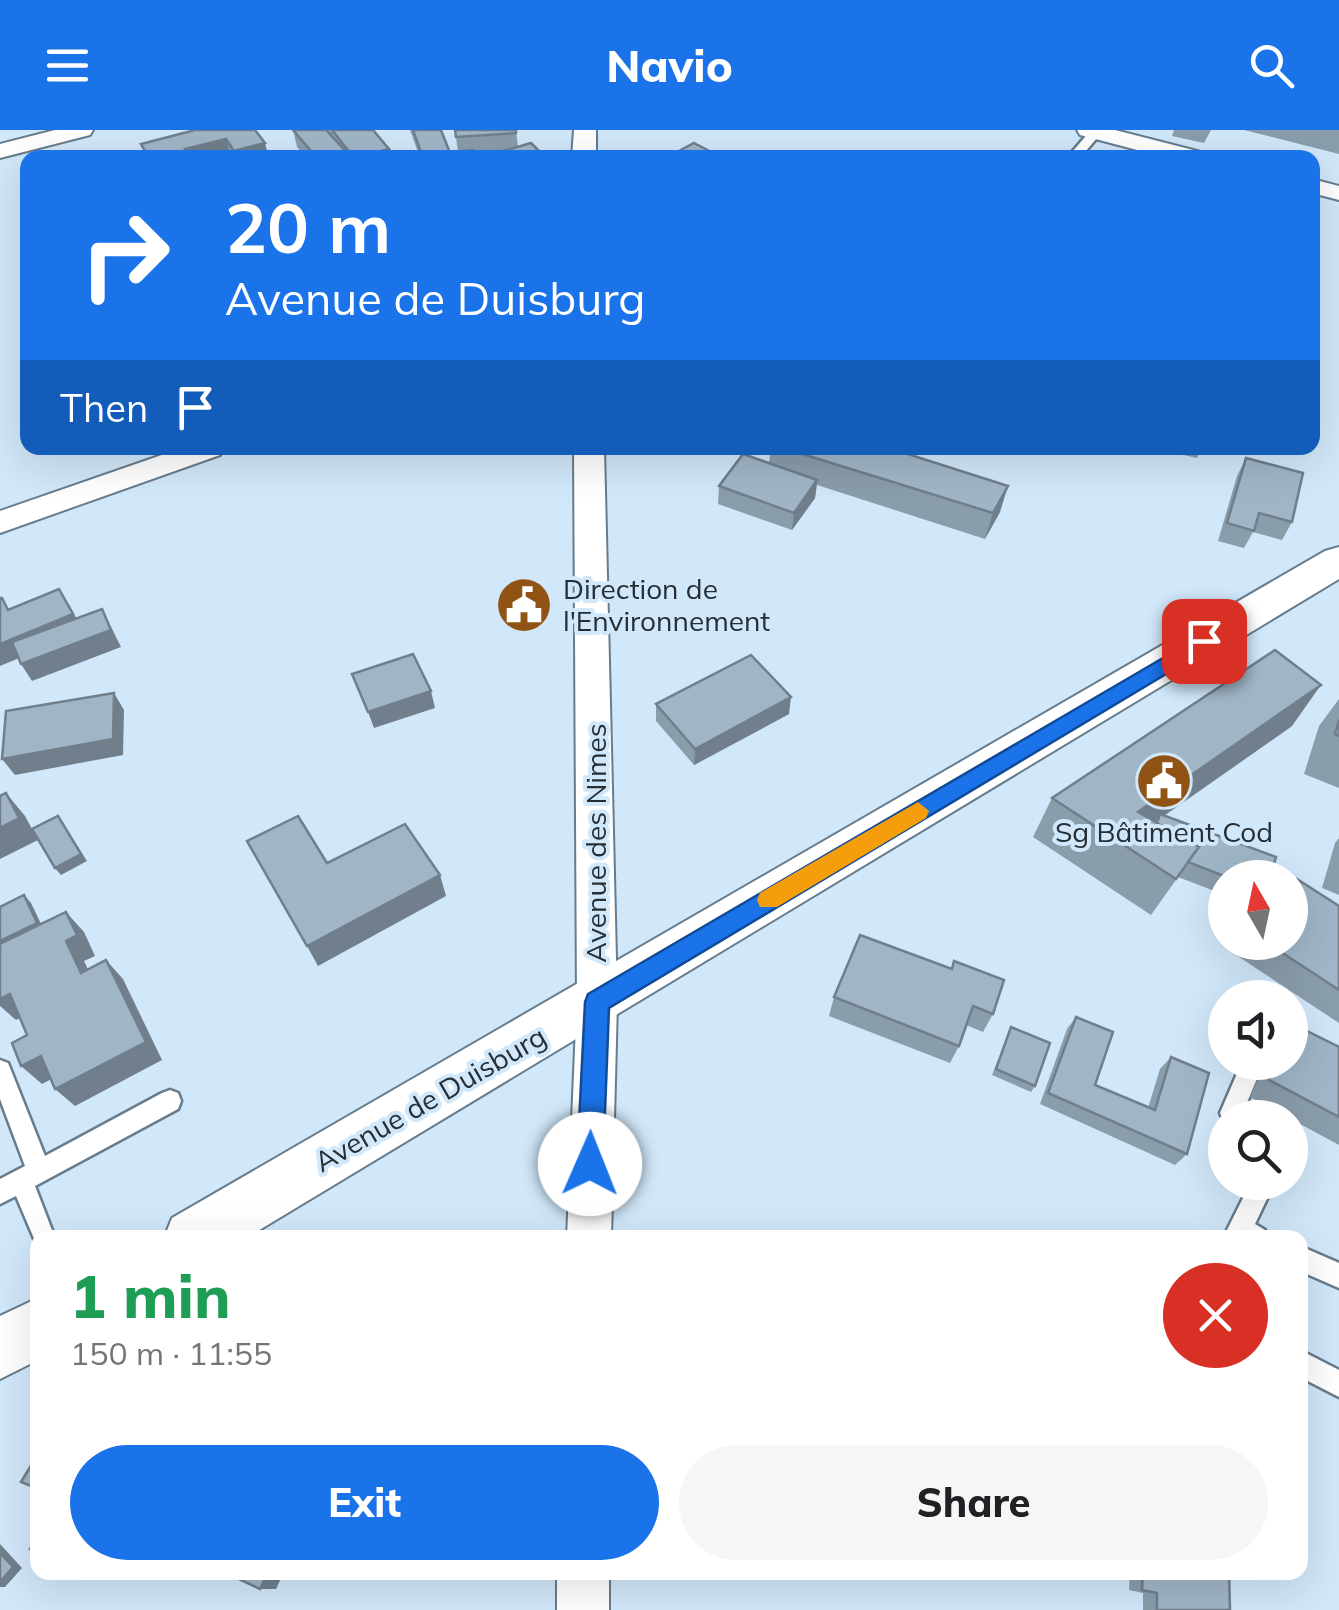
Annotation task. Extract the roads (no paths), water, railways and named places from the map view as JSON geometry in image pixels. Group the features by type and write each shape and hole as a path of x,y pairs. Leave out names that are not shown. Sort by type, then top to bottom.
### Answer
{"street":[{"path":"0,151 82,130"},
{"path":"1092,131 1165,150"},
{"path":"0,522 190,455"},
{"name":"Avenue des Nimes","path":"589,455 597,1002 589,1230"},
{"name":"Avenue de Duisburg","path":"206,1230 1339,561"},
{"path":"0,1349 30,1332"},
{"path":"582,1610 583,1580"}],"lane":[{"path":"0,1070 41,1230"},
{"path":"0,1192 170,1101"},
{"path":"1245,1230 1257,1200"},
{"path":"1308,1262 1339,1276"},
{"path":"1308,1368 1339,1384"}],"place":[{"name":"Direction de l'Environnement","path":"524,605"},
{"name":"Sg Bâtiment Cod","path":"1164,781"}]}
